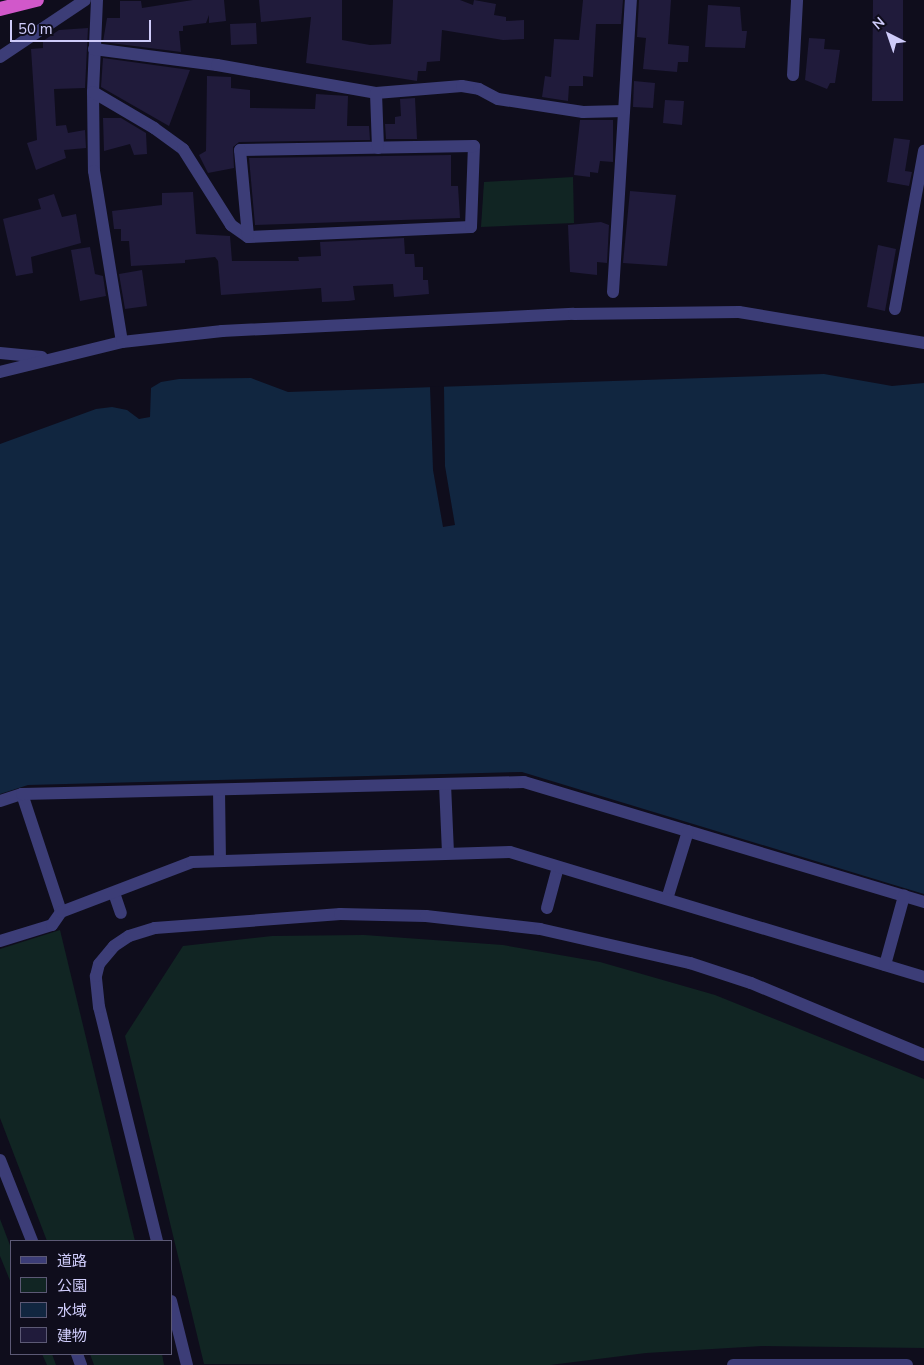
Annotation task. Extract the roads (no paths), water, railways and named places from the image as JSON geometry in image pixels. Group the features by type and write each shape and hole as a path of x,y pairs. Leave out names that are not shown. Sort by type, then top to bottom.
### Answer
{"highway":[{"path":"0,9 37,0"}],"street":[{"path":"0,58 85,0"},
{"path":"97,0 93,92 94,171 122,342"},
{"path":"613,292 631,0"},
{"path":"793,75 797,0"},
{"path":"94,49 217,65 376,93 462,86 479,89 498,99 584,112 624,111"},
{"path":"93,92 154,128 183,149 231,225 248,237 471,227 474,146 240,150 248,237"},
{"path":"376,93 378,148"},
{"path":"895,310 924,151"},
{"path":"0,372 50,358 122,342 222,331 677,311 739,312 924,343"},
{"path":"0,353 50,358"},
{"path":"0,801 22,794 524,782 924,902"},
{"path":"445,784 448,853"},
{"path":"219,790 220,860"},
{"path":"22,794 61,912"},
{"path":"667,899 688,831"},
{"path":"0,941 52,925 61,912 192,862 510,852 924,977"},
{"path":"547,908 558,867"},
{"path":"114,893 121,913"},
{"path":"885,965 904,896"},
{"path":"156,1240 99,1007 96,976 99,964 114,946 129,936 155,928 340,914 426,916 548,931 638,949 708,968 809,1006 924,1055"},
{"path":"0,1160 32,1240"},
{"path":"172,1305 187,1365"},
{"path":"733,1365 907,1365"}],"water":[{"path":"824,374 892,386 924,383 924,894 522,772 28,785 0,794 0,444 96,409 112,407 127,410 139,419 150,417 151,388 161,382 179,379 251,378 288,392"}]}
